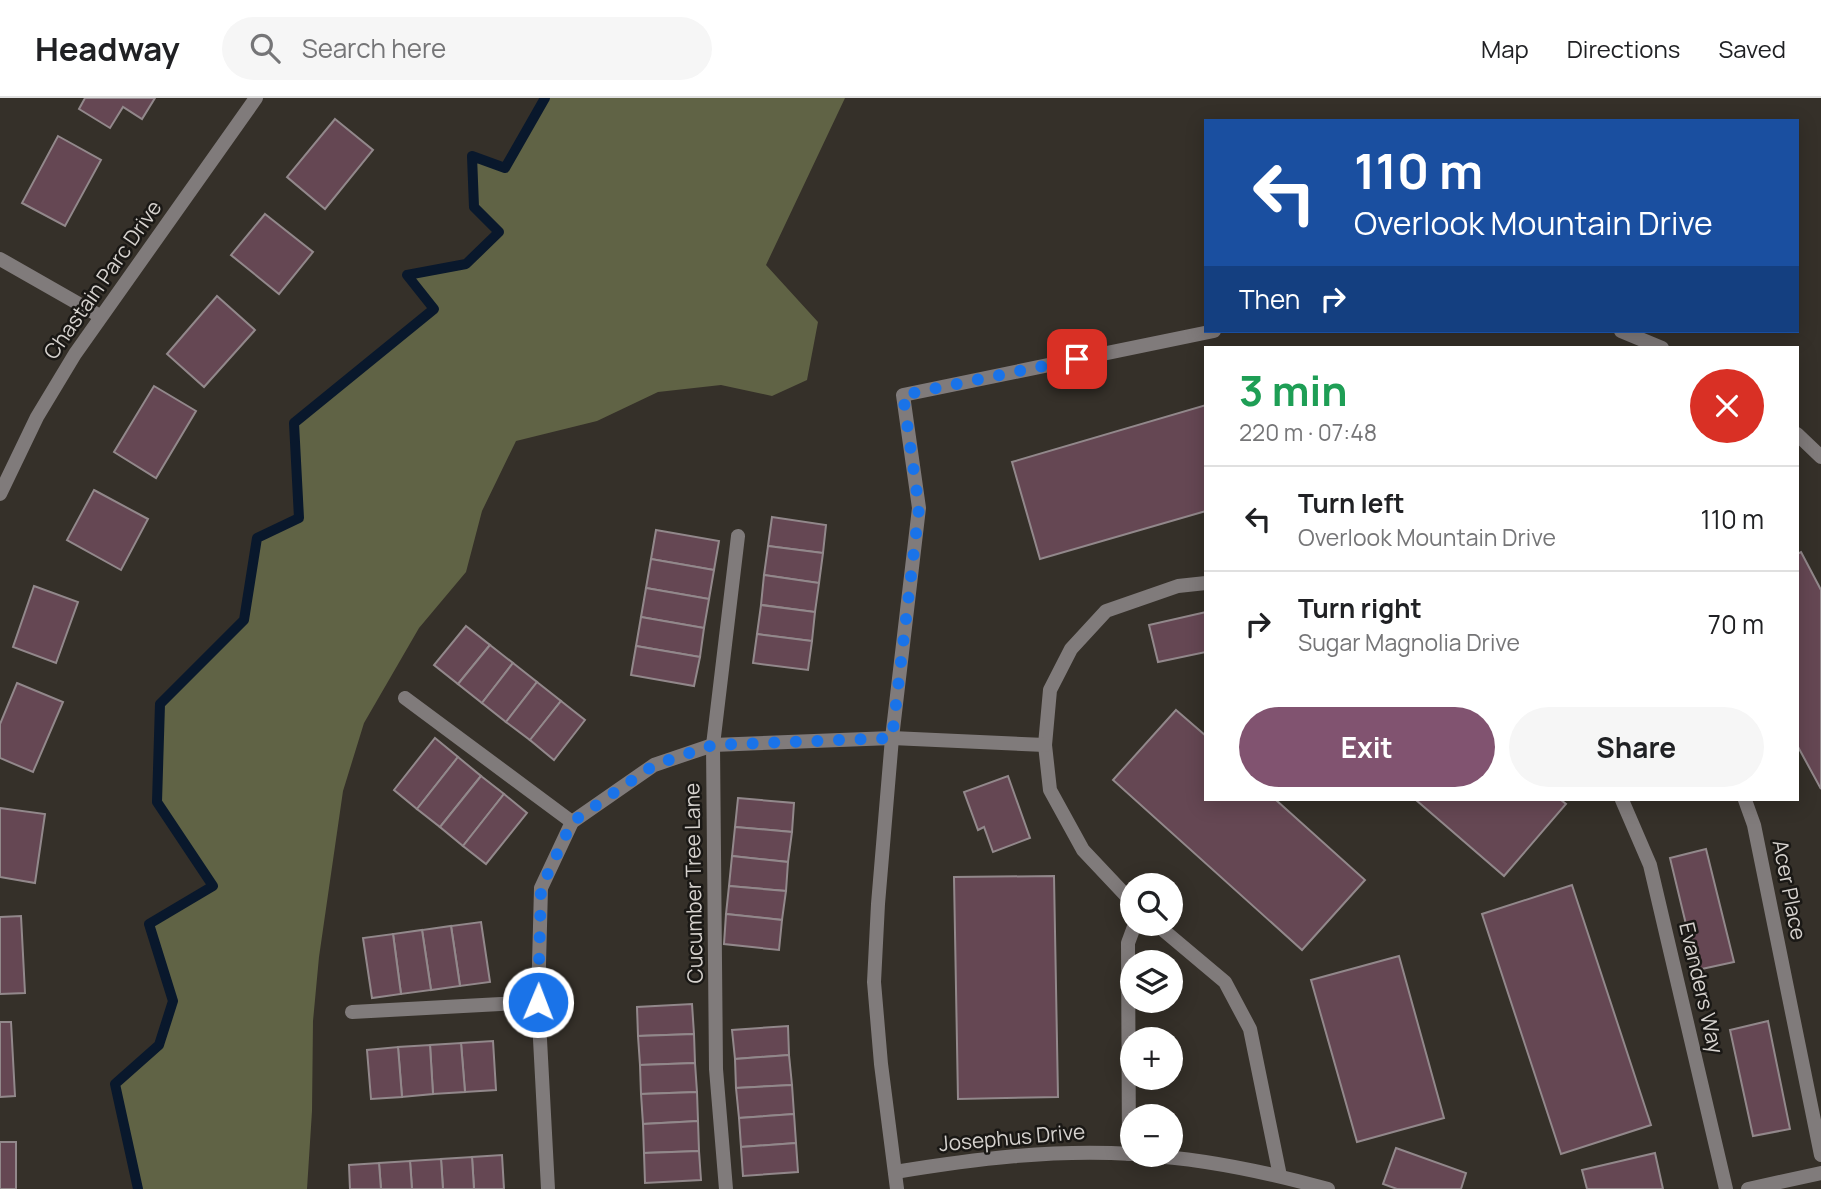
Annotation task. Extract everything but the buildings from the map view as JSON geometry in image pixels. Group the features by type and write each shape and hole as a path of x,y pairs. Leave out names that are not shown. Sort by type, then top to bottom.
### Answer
{"street":[{"name":"Chastain Parc Drive","path":"0,494 37,417 100,316 256,98"},
{"path":"0,259 100,316"},
{"path":"897,1189 874,982 892,738 919,508 903,395 1204,333"},
{"path":"1626,333 1657,346"},
{"path":"1799,436 1821,457"},
{"name":"Cucumber Tree Lane","path":"726,1189 716,1069 713,745 738,536"},
{"path":"1120,889 1083,850 1050,790 1045,745 1050,690 1071,649 1106,611 1178,586 1204,583"},
{"path":"405,698 572,822"},
{"path":"548,1189 538,1002 541,888 572,822 654,765 713,745 892,738 1045,745"},
{"name":"Evanders Way","path":"1622,801 1650,865 1726,1189"},
{"name":"Acer Place","path":"1745,801 1754,825 1821,1155"},
{"path":"1131,936 1128,943 1133,1104"},
{"path":"1170,936 1225,982 1250,1029 1280,1176"},
{"path":"352,1012 538,1002"},
{"name":"Josephus Drive","path":"895,1172 982,1158 1087,1151 1120,1154"},
{"name":"Josephus Drive","path":"1183,1158 1280,1176 1328,1189"},
{"path":"1748,1189 1821,1173"}],"green space":[{"path":"545,98 845,98 766,265 818,322 807,380 772,396 721,385 658,392 597,421 516,441 482,511 466,572 419,628 364,723 343,791 319,957 313,1021 312,1111 307,1189 138,1189 115,1084 159,1045 173,1002 149,924 213,886 157,802 160,704 244,620 257,538 299,518 294,423 433,309 407,275 466,264 498,232 474,207 472,156 505,168"}],"waterway":[{"path":"138,1189 115,1084 159,1045 173,1001 149,924 213,886 157,802 160,704 244,620 257,538 299,518 294,423 434,309 407,275 466,264 499,232 474,207 472,156 505,168 545,98"}],"route":[{"path":"538,1002 541,888 572,822 654,765 713,745 892,738 919,508 903,395 1077,359"}]}
